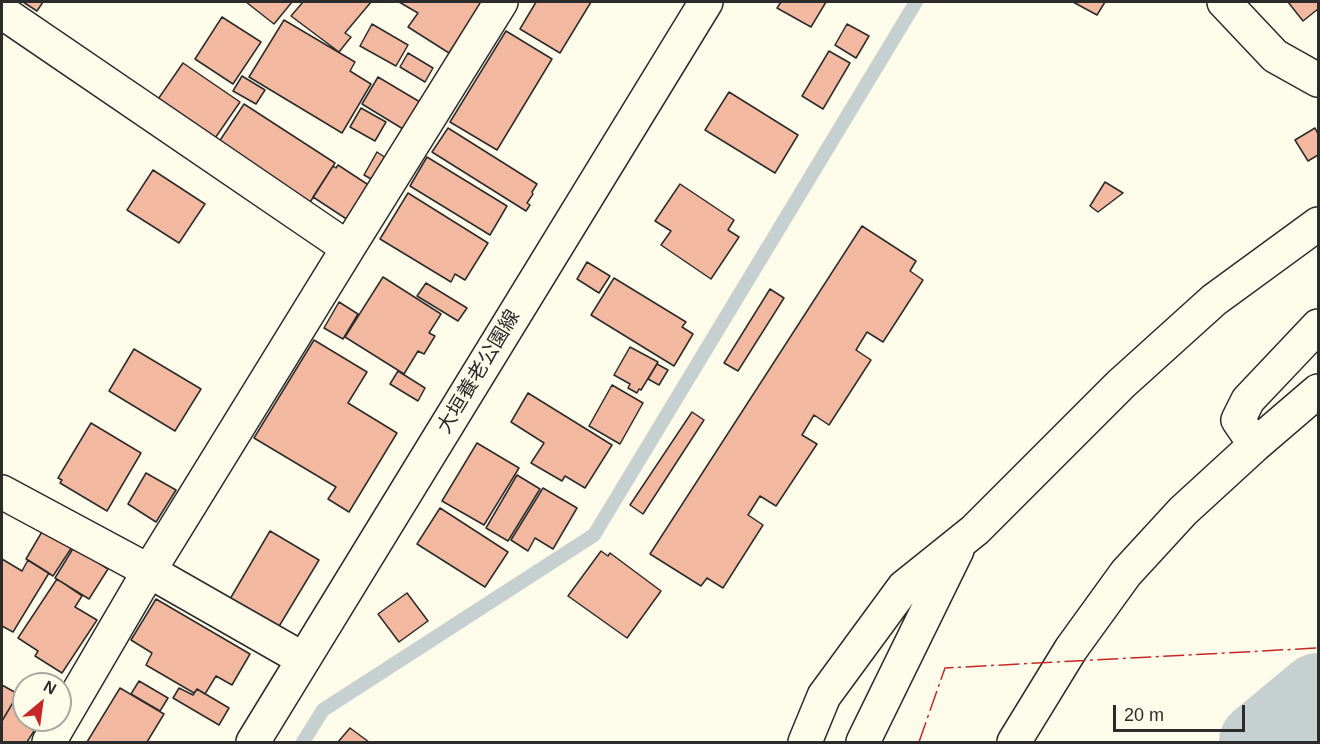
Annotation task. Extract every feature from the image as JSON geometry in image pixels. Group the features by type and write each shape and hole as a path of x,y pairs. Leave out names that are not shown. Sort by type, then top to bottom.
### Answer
{"street":[{"path":"49,742 149,571 501,2"},
{"name":"大垣養老公園線","path":"253,742 706,2"},
{"path":"1224,2 1275,57 1318,80"},
{"path":"2,12 348,248"},
{"path":"805,742 824,696 904,587 983,522 1121,384 1214,300 1318,224"},
{"path":"1255,445 1238,420 1248,400 1318,326"},
{"path":"1014,742 1071,649 1125,573 1183,511 1255,445 1318,392"},
{"path":"2,492 149,571 303,659"},
{"path":"863,742 961,542"}],"building":[{"path":"23,2 43,2 37,11"},
{"path":"246,2 292,2 274,24"},
{"path":"303,2 371,2 345,33 351,37 339,52 291,16"},
{"path":"399,2 482,2 449,53 408,27 418,13"},
{"path":"536,2 591,2 560,53 520,29"},
{"path":"781,2 826,2 811,27 777,8"},
{"path":"1073,2 1105,2 1097,15"},
{"path":"1288,2 1318,2 1318,9 1303,21"},
{"path":"222,17 261,42 233,84 195,59"},
{"path":"284,20 355,62 350,71 371,84 342,133 249,77"},
{"path":"372,24 408,45 396,66 360,46"},
{"path":"847,24 869,36 856,58 835,45"},
{"path":"506,31 552,59 497,150 450,122"},
{"path":"829,51 850,63 823,109 802,96"},
{"path":"408,53 433,68 425,82 400,67"},
{"path":"183,63 240,102 211,144 154,105"},
{"path":"242,76 265,90 256,104 233,91"},
{"path":"378,77 420,102 403,129 362,104"},
{"path":"729,92 798,135 775,173 705,130"},
{"path":"244,104 335,163 307,207 215,148"},
{"path":"361,108 386,122 375,141 350,127"},
{"path":"448,128 537,184 527,203 530,205 526,211 432,152"},
{"path":"1315,128 1318,134 1318,155 1308,161 1295,140"},
{"path":"377,152 386,158 373,180 364,175"},
{"path":"427,157 507,206 490,235 410,186"},
{"path":"338,165 370,186 348,220 313,197 333,166 336,168"},
{"path":"153,170 205,204 179,243 127,210"},
{"path":"1105,182 1123,193 1098,212 1090,206"},
{"path":"680,184 734,220 728,230 739,237 711,279 661,245 671,231 655,221"},
{"path":"408,193 488,243 465,280 455,274 451,282 380,239"},
{"path":"862,226 916,261 910,271 923,280 883,342 867,332 856,350 871,360 829,425 814,415 802,435 817,444 776,506 760,496 748,515 763,525 723,588 707,578 701,586 650,554"},
{"path":"587,262 610,276 599,293 577,279"},
{"path":"383,277 441,314 429,333 435,336 424,354 418,351 404,374 345,337"},
{"path":"614,278 686,322 682,327 693,334 674,366 591,315"},
{"path":"426,283 467,308 458,321 417,296"},
{"path":"770,289 784,298 738,371 724,363"},
{"path":"339,302 358,314 343,339 324,328"},
{"path":"314,340 367,372 348,403 397,433 349,512 328,499 336,487 254,438"},
{"path":"630,347 658,362 637,393 628,388 630,384 614,375"},
{"path":"134,349 201,389 175,431 109,391"},
{"path":"657,364 668,370 659,385 648,379"},
{"path":"398,371 425,388 418,401 390,384"},
{"path":"612,385 643,403 620,444 589,426"},
{"path":"528,393 612,445 585,488 565,476 562,481 531,463 544,443 511,422"},
{"path":"692,412 704,420 643,514 630,505"},
{"path":"91,423 141,453 107,511 60,483 62,480 58,478"},
{"path":"477,443 519,468 484,525 442,501"},
{"path":"146,473 176,490 156,522 128,504"},
{"path":"517,475 540,489 508,541 486,528"},
{"path":"543,488 577,508 553,549 535,538 528,551 511,540"},
{"path":"440,508 508,552 485,587 417,544"},
{"path":"43,530 72,547 53,576 26,559"},
{"path":"270,531 319,560 278,628 230,599"},
{"path":"74,547 108,569 89,599 55,578"},
{"path":"601,551 608,556 610,553 661,591 627,638 568,596"},
{"path":"2,559 22,571 28,560 49,573 13,632 2,626"},
{"path":"57,579 82,596 75,607 97,620 63,672 35,656 38,651 18,638"},
{"path":"407,593 428,621 399,642 378,614"},
{"path":"156,599 250,654 232,685 216,676 205,694 197,689 194,693 146,665 152,653 131,640"},
{"path":"139,681 168,698 160,711 131,694"},
{"path":"2,685 12,691 12,704 2,721"},
{"path":"120,688 164,714 147,742 87,742"},
{"path":"179,688 193,695 197,689 229,708 219,725 173,698"},
{"path":"12,704 12,732 33,732 27,742 2,742 2,721"},
{"path":"350,728 369,742 338,742"}],"waterway":[{"path":"303,742 323,710 594,535 916,2"},
{"path":"1259,742 1318,693"}],"power":[{"path":"919,742 945,668 1318,648"}]}
